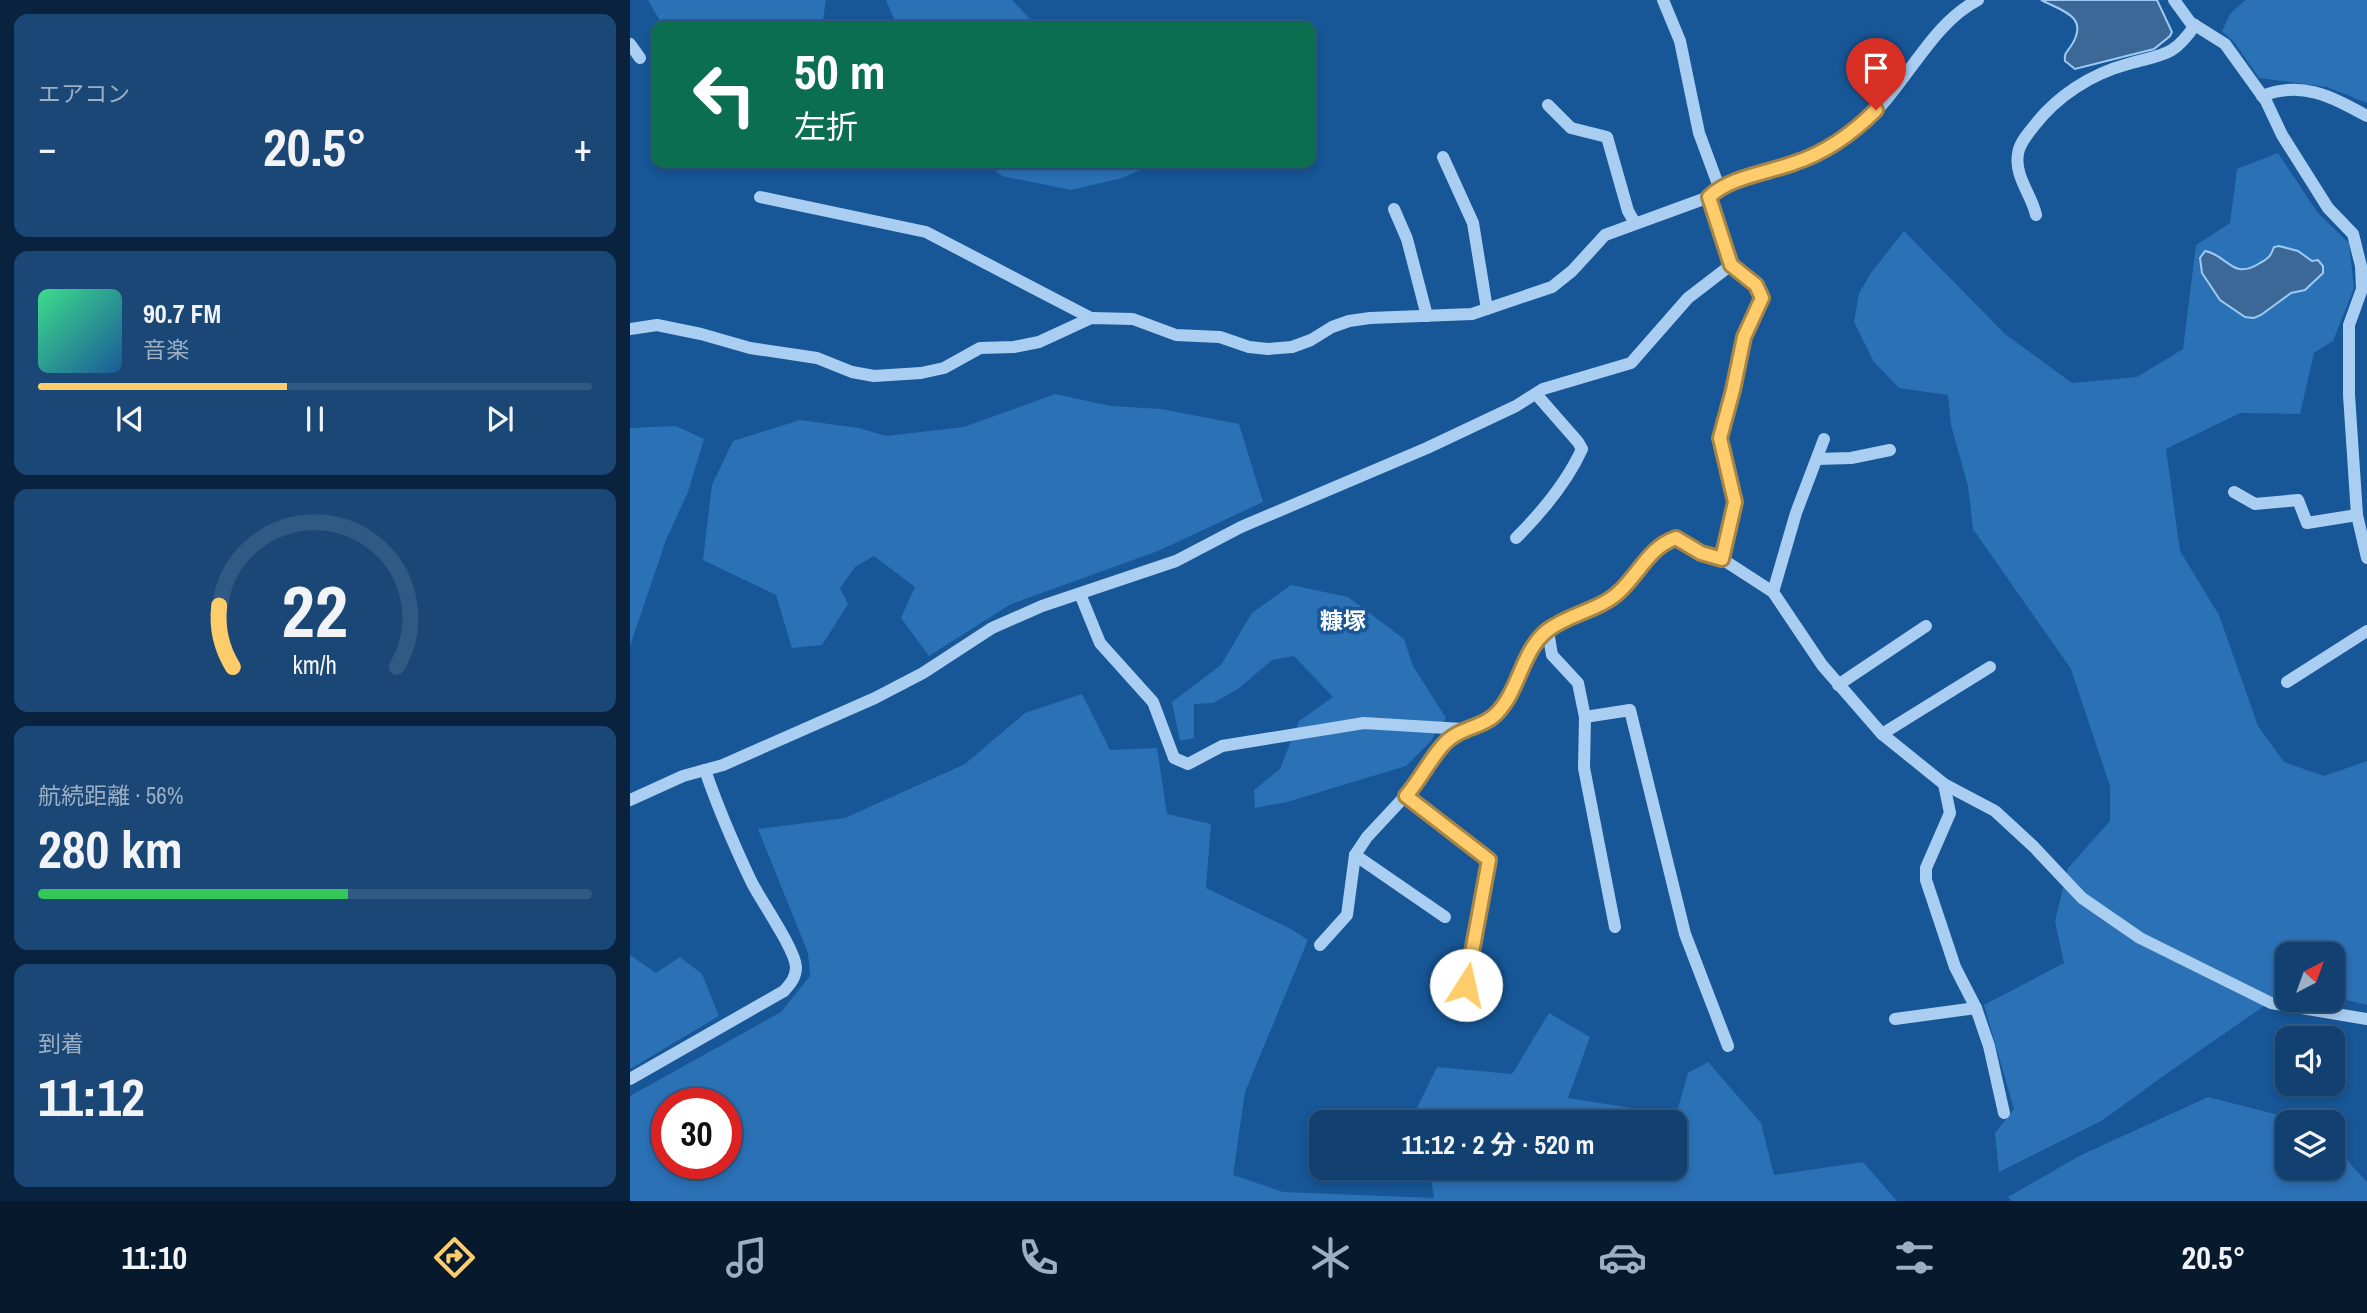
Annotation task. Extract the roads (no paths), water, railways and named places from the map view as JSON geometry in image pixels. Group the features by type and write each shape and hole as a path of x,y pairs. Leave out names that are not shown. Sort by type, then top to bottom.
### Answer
{"street":[{"path":"1663,0 1680,41 1699,133 1719,187"},
{"path":"630,329 657,325 668,327 750,348 817,358 852,372 874,376 921,373 944,368 980,348 1014,347 1039,342 1091,318 1133,319 1176,335 1220,337 1249,347 1268,349 1292,347 1349,321 1472,314 1552,287 1572,271 1605,235 1709,197 1719,187 1821,152 1862,124 1889,97 1936,36 1967,6 1978,0"},
{"path":"2174,0 2195,25 2225,44 2262,96 2282,135 2328,208 2353,234 2365,285 2362,307 2349,325 2349,395 2357,515 2367,558"},
{"path":"2036,215 2017,169 2018,152 2040,118 2063,96 2097,75 2171,52 2185,40 2195,25"},
{"path":"630,44 640,58"},
{"path":"2262,96 2274,91 2308,90 2329,96 2367,116"},
{"path":"1548,105 1572,128 1607,137 1628,211 1635,223"},
{"path":"1443,157 1474,223 1486,309"},
{"path":"760,197 926,232 1091,318"},
{"path":"1709,197 1731,265 1756,285 1762,298 1744,337 1720,438 1735,502 1722,559"},
{"path":"1394,209 1407,239 1427,316"},
{"path":"630,800 683,776 723,765 875,698 923,673 992,628 1042,607 1176,561 1241,527 1427,448 1516,406 1544,389 1632,363 1688,298 1731,265"},
{"path":"1516,538 1545,506 1581,449 1578,442 1536,394"},
{"path":"1773,592 1796,513 1824,439"},
{"path":"1817,459 1852,458 1890,450"},
{"path":"2234,492 2255,504 2298,500 2307,523 2357,515"},
{"path":"1320,945 1347,915 1355,855 1367,837 1421,779 1444,743 1463,730 1485,723 1497,713 1509,697 1529,652 1548,631 1618,594 1662,542 1676,538 1701,553 1722,559 1773,592 1822,665 1882,734 1944,784 1995,811 2082,898 2140,937 2271,1003 2367,1019"},
{"path":"1080,594 1100,643 1153,702 1174,758 1188,764 1223,746 1364,723 1463,730"},
{"path":"1838,685 1926,626"},
{"path":"1548,631 1552,654 1578,682 1585,717 1584,768 1615,927"},
{"path":"2287,682 2367,631"},
{"path":"1882,734 1990,667"},
{"path":"1585,717 1630,710 1685,934 1728,1046"},
{"path":"630,1079 784,990 793,981 796,969 793,955 752,881 705,770"},
{"path":"1944,784 1950,813 1926,868 1926,880 1955,967 1976,1008 1989,1046 2004,1113"},
{"path":"1406,796 1489,860 1461,1010"},
{"path":"1355,855 1445,916"},
{"path":"1895,1019 1976,1008"}],"district":[{"name":"糠塚","path":"1343,620"}]}
